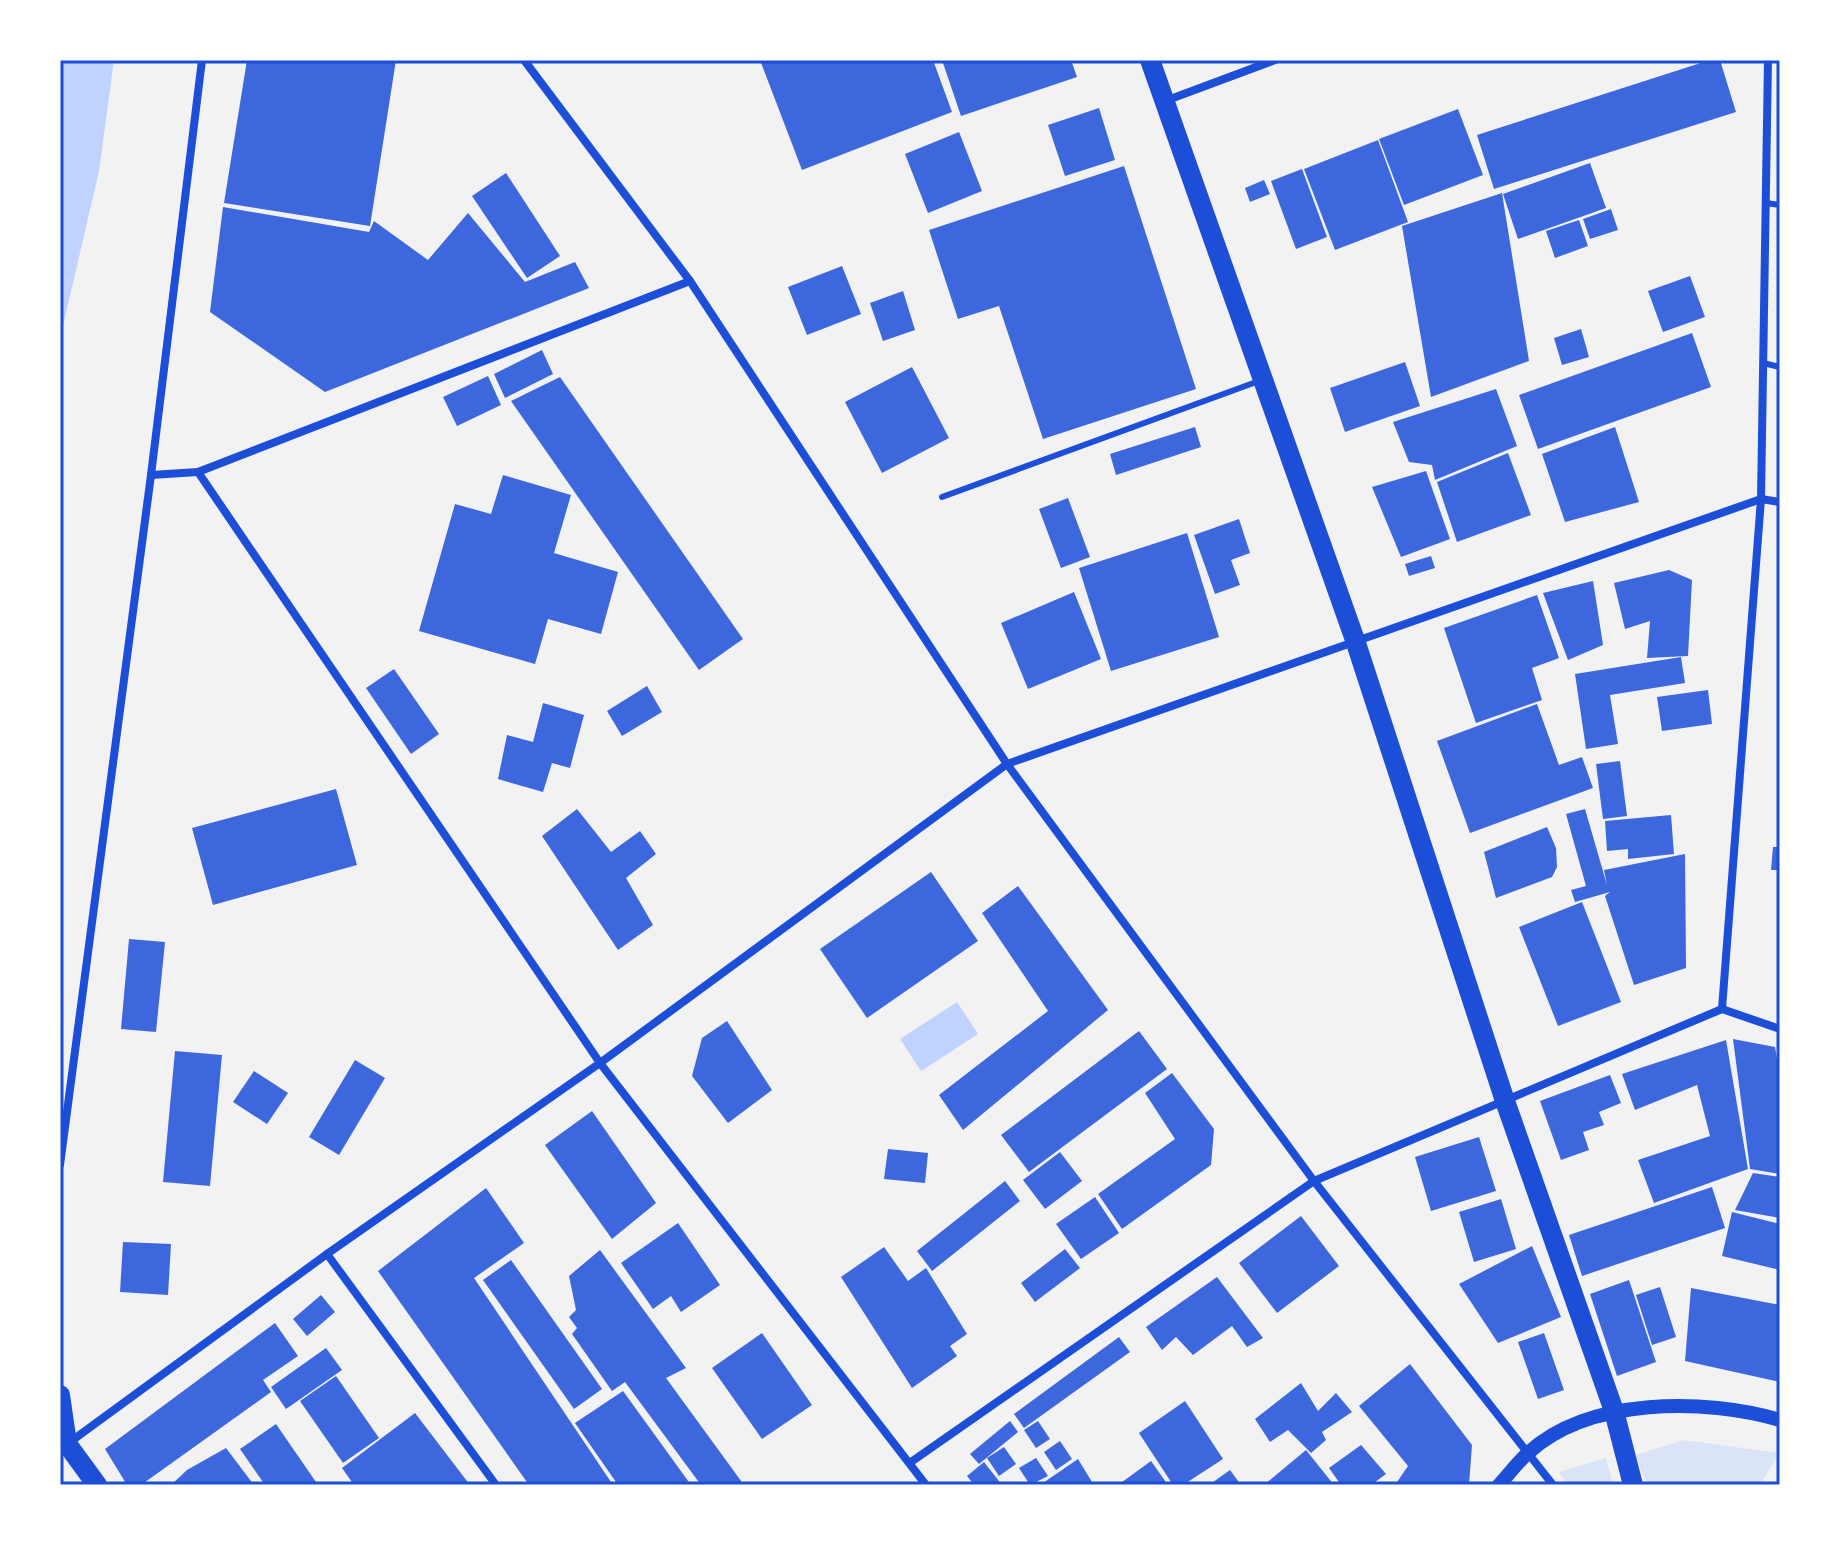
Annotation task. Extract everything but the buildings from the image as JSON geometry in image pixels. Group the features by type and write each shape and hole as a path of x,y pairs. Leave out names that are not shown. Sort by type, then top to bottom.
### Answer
{"main road":[{"path":"1150,60 1355,640 1505,1101 1614,1411 1633,1485"},
{"path":"60,1395 67,1444 97,1485"}],"street":[{"path":"60,1165 202,60"},
{"path":"524,60 690,281 1007,764 1314,1181 1553,1485"},
{"path":"1164,101 1275,60"},
{"path":"1722,1009 1761,499 1768,60"},
{"path":"151,475 198,472 690,281"},
{"path":"198,472 600,1063 926,1485"},
{"path":"67,1444 327,1254 600,1063 1007,764 1761,499 1780,502"},
{"path":"911,1462 1314,1181 1722,1009 1780,1029"},
{"path":"327,1254 496,1485"},
{"path":"1499,1485 1529,1451 1563,1431 1614,1411 1707,1406 1780,1420"}],"lane":[{"path":"1766,203 1780,205"},
{"path":"1763,363 1780,367"},
{"path":"942,497 1263,379"}],"shaded area":[{"path":"1684,1440 1779,1453 1760,1485 1647,1485 1636,1455"},
{"path":"1606,1458 1613,1485 1568,1485 1559,1472"}],"water":[{"path":"60,60 114,60 99,171 60,339"},
{"path":"957,1002 978,1034 921,1071 900,1039"}]}
